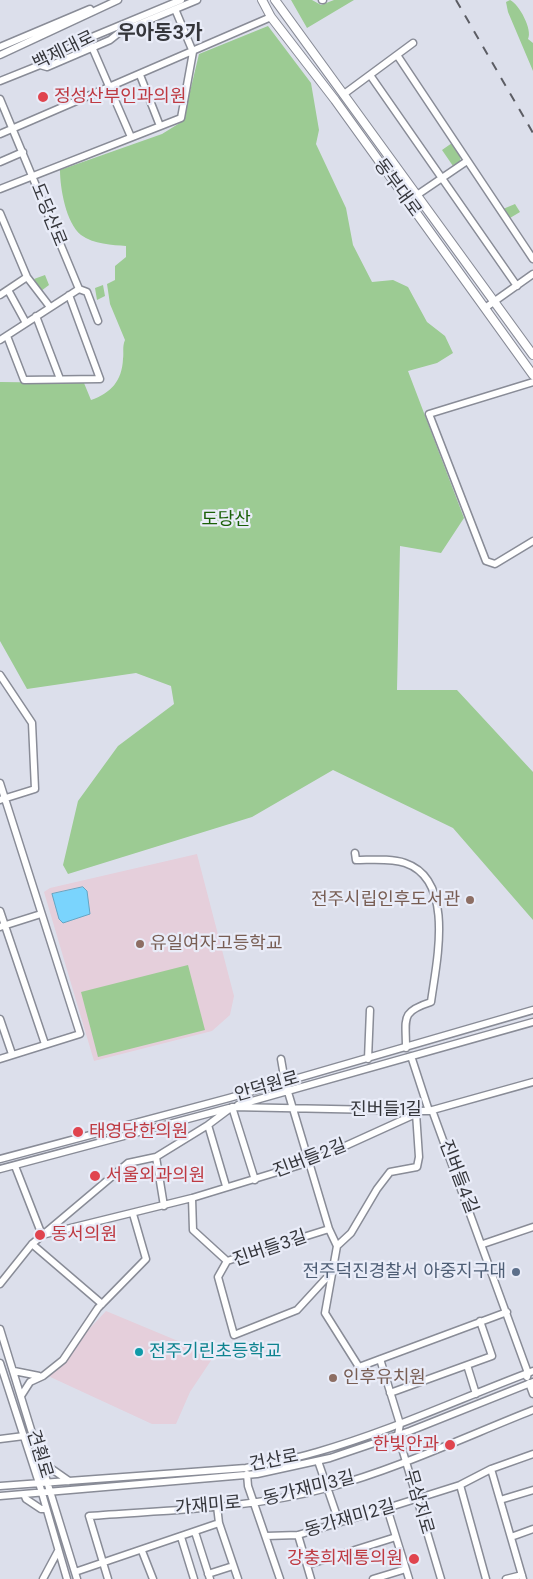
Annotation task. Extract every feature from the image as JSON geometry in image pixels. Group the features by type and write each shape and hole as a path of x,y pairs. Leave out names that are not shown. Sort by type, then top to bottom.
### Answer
{"main road":[{"name":"동부대로","path":"262,0 271,17 335,100 533,375"},
{"name":"동부대로","path":"275,0 533,355"}],"street":[{"path":"120,32 175,9 186,1 196,0"},
{"name":"백제대로","path":"0,55 116,1"},
{"name":"백제대로","path":"0,81 40,65 44,61 92,37 186,1"},
{"name":"백제대로","path":"0,47 90,9 93,11"},
{"path":"0,189 181,118 193,52 175,9"},
{"path":"0,134 110,89 271,17"},
{"path":"40,65 47,67 110,40 127,23 138,24"},
{"path":"344,94 414,43"},
{"path":"92,47 131,137"},
{"path":"397,55 533,259"},
{"path":"140,75 160,126"},
{"path":"370,75 517,286"},
{"name":"도당산로","path":"0,99 79,289 87,292 98,321"},
{"path":"0,162 23,152"},
{"path":"417,195 467,161"},
{"path":"0,213 28,277 50,307"},
{"path":"485,308 533,274"},
{"path":"0,295 28,277"},
{"path":"68,295 100,379 24,380 2,336 26,323 68,295 79,289"},
{"path":"8,290 26,323"},
{"path":"36,316 60,379"},
{"path":"533,382 429,414 486,561 495,564 533,541"},
{"path":"0,675 32,723 35,789 2,799"},
{"path":"0,783 2,799 26,866 80,1034 0,1059"},
{"path":"355,853 356,860 408,864 433,886 437,899 439,946 431,1002 413,1008 406,1016 406,1048"},
{"path":"0,911 2,926 45,1044"},
{"path":"2,926 41,914"},
{"path":"368,1059 370,1010"},
{"name":"안덕원로","path":"0,1159 368,1059 533,1010"},
{"path":"0,1019 12,1054"},
{"name":"안덕원로","path":"0,1170 533,1022"},
{"name":"진버들4길","path":"411,1056 428,1110 483,1244 530,1372"},
{"path":"281,1059 285,1082 310,1162"},
{"name":"진버들1길","path":"232,1107 428,1110 533,1082"},
{"path":"0,1284 32,1244 128,1163 156,1157 208,1125 232,1107 255,1180"},
{"name":"진버들2길","path":"42,1235 134,1214 192,1198 226,1186 255,1180 310,1162 416,1113 428,1110"},
{"path":"416,1113 419,1158 417,1167 390,1172 377,1189 351,1233 337,1246 324,1313 359,1367 507,1312"},
{"path":"208,1125 226,1186"},
{"path":"156,1157 164,1206"},
{"name":"진버들3길","path":"310,1162 329,1229 337,1246"},
{"path":"15,1166 42,1235"},
{"path":"192,1198 194,1230 227,1261"},
{"path":"14,1371 30,1379 43,1376 63,1360 102,1304 146,1259 134,1214"},
{"path":"483,1244 533,1227"},
{"name":"진버들3길","path":"329,1229 227,1261 218,1277 234,1335 297,1310 332,1272"},
{"path":"32,1244 102,1304"},
{"path":"390,1393 492,1356 480,1321"},
{"name":"견훤로","path":"0,1329 76,1576"},
{"path":"380,1359 400,1424"},
{"name":"견훤로","path":"0,1363 42,1492 67,1579"},
{"path":"467,1364 476,1394"},
{"path":"530,1372 529,1384 533,1394"},
{"name":"건산로","path":"0,1486 246,1468 317,1452 400,1424 530,1372"},
{"path":"21,1396 30,1379"},
{"name":"건산로","path":"0,1496 247,1476 318,1461 398,1435 529,1384"},
{"name":"동가재미3길","path":"254,1502 326,1488 406,1461 533,1410"},
{"name":"무삼지로","path":"400,1424 398,1435 441,1579"},
{"name":"견훤로","path":"0,1439 24,1436"},
{"name":"동가재미2길","path":"266,1536 298,1535 387,1508 460,1485 491,1469 533,1454"},
{"path":"318,1461 338,1522"},
{"path":"43,1466 48,1466 69,1481"},
{"path":"246,1468 254,1502"},
{"path":"491,1469 522,1577 506,1579"},
{"path":"460,1485 486,1579"},
{"path":"500,1500 533,1490"},
{"path":"24,1494 26,1499 41,1509 46,1509"},
{"name":"가재미로","path":"102,1563 88,1516 254,1502 280,1579"},
{"path":"195,1532 209,1576 236,1572 219,1523 217,1506"},
{"path":"387,1508 409,1579"},
{"path":"76,1576 102,1563 142,1551 219,1523"},
{"path":"511,1537 533,1529"},
{"path":"298,1535 311,1579"},
{"path":"181,1537 194,1579"},
{"name":"동가재미2길","path":"307,1565 396,1537"},
{"path":"43,1579 58,1551"},
{"path":"142,1551 153,1579"},
{"path":"102,1563 108,1579"},
{"path":"373,1579 406,1569"}],"shaded area":[{"name":"유일여자고등학교","path":"197,854 234,996 230,1015 212,1031 94,1061 44,892 50,888"},
{"path":"106,1311 214,1356 190,1392 176,1424 152,1424 46,1375"}],"green space":[{"path":"291,0 312,0 321,5 334,0 354,0 307,28"},
{"path":"510,0 514,2 529,30 528,39 533,43 533,71 508,12 506,2"},
{"name":"도당산","path":"268,26 311,83 319,130 316,144 346,208 353,245 372,282 393,280 408,287 427,322 445,336 453,353 437,363 408,371 464,518 441,553 400,546 397,690 457,690 533,772 533,920 453,828 333,770 252,817 68,874 63,865 78,801 118,746 174,704 171,686 136,673 27,689 0,641 0,382 84,383 91,400 110,390 118,380 122,367 125,340 110,304 107,284 115,280 115,266 126,257 126,246 91,240 76,230 65,205 60,170 162,134 183,121 199,54"},
{"path":"452,143 461,156 460,161 453,166 442,150"},
{"path":"515,204 520,212 510,218 503,209"},
{"path":"45,275 49,285 41,291 34,279"},
{"path":"103,285 105,296 97,300 95,288"},
{"path":"188,965 205,1030 98,1057 81,992"}],"water":[{"path":"83,887 87,891 90,914 63,923 59,919 52,894"}],"railway":[{"path":"456,0 533,133"}],"place":[{"name":"정성산부인과의원","path":"43,97"},
{"name":"전주시립인후도서관","path":"470,900"},
{"name":"유일여자고등학교","path":"140,944"},
{"name":"태영당한의원","path":"78,1132"},
{"name":"서울외과의원","path":"95,1176"},
{"name":"동서의원","path":"40,1235"},
{"name":"전주덕진경찰서 아중지구대","path":"516,1272"},
{"name":"전주기린초등학교","path":"139,1352"},
{"name":"인후유치원","path":"333,1378"},
{"name":"한빛안과","path":"450,1445"},
{"name":"강충희제통의원","path":"414,1559"}],"district":[{"name":"우아동3가","path":"160,34"}]}
